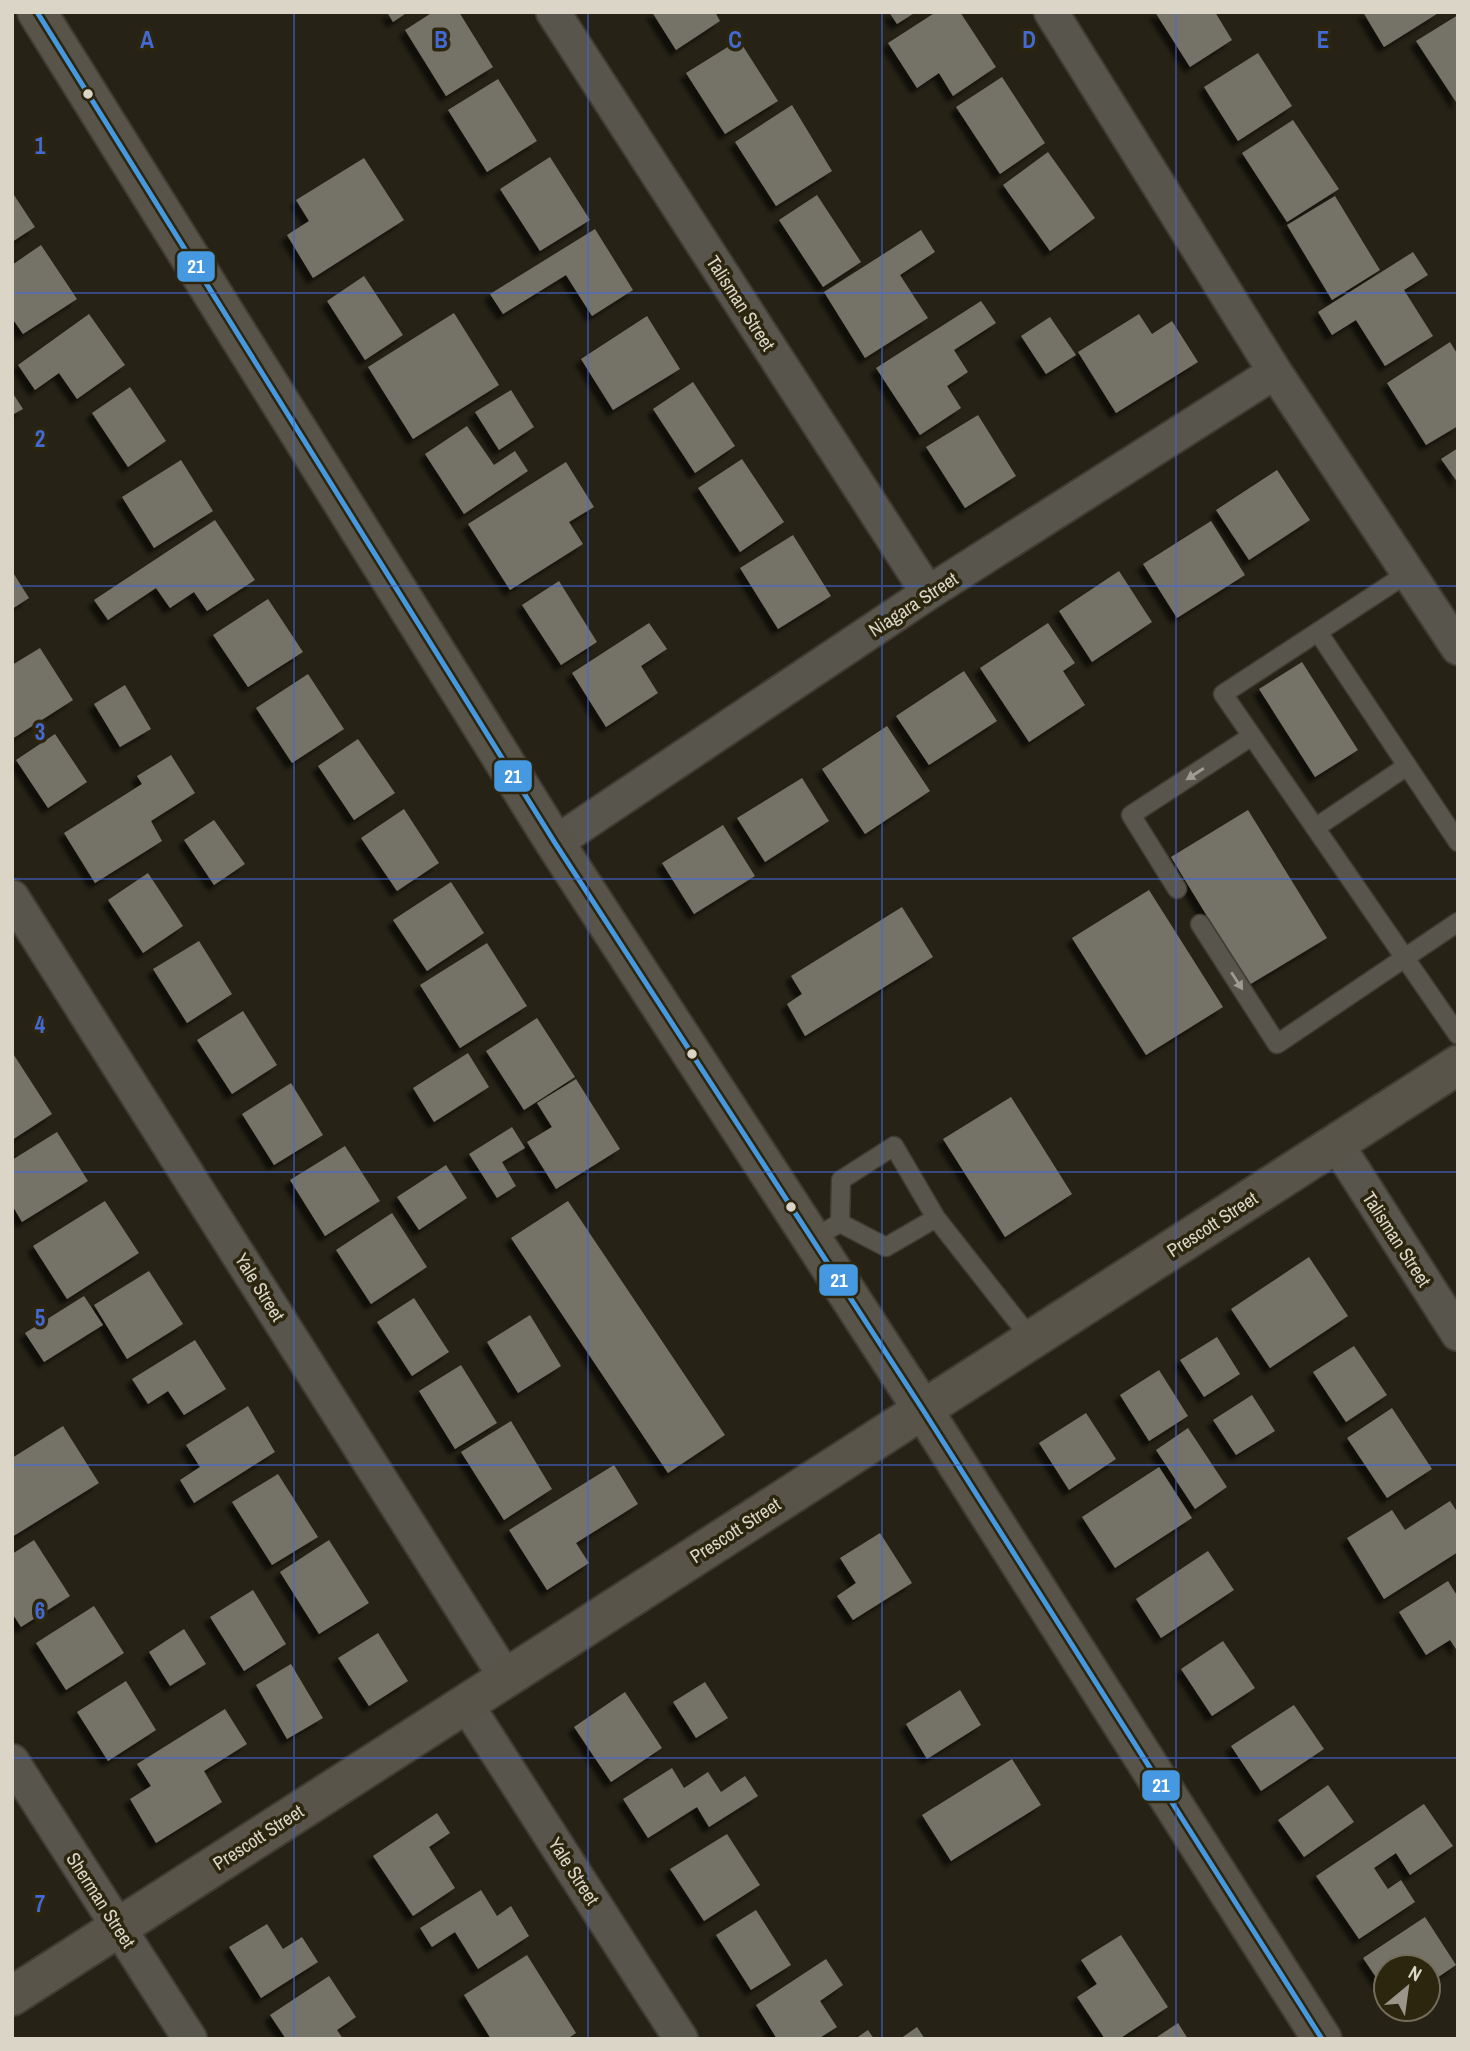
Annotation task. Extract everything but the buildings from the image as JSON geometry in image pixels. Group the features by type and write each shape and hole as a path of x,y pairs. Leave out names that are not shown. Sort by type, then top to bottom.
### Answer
{"main road":[{"path":"37,12 555,843 826,1231 923,1409 1322,2039"},
{"name":"Prescott Street","path":"12,1996 1458,1065"}],"street":[{"name":"Talisman Street","path":"553,12 928,593"},
{"path":"1051,12 1275,372 1458,648"},
{"name":"Niagara Street","path":"555,843 928,593 1275,372"},
{"name":"Yale Street","path":"12,897 506,1678"},
{"name":"Talisman Street","path":"1336,1143 1458,1334"},
{"name":"Yale Street","path":"466,1704 681,2039"},
{"name":"Sherman Street","path":"12,1761 190,2039"}],"lane":[{"path":"1408,573 1223,694 1458,1035"},
{"path":"1318,632 1456,837"},
{"path":"1177,888 1131,816 1252,736"},
{"path":"1315,828 1407,766"},
{"path":"1200,924 1277,1044 1458,922"},
{"path":"936,1218 886,1247 826,1231 841,1180 894,1146 936,1218 1032,1340"}],"transit line":[{"name":"21","path":"37,12 555,843 923,1410 1322,2039"}]}
